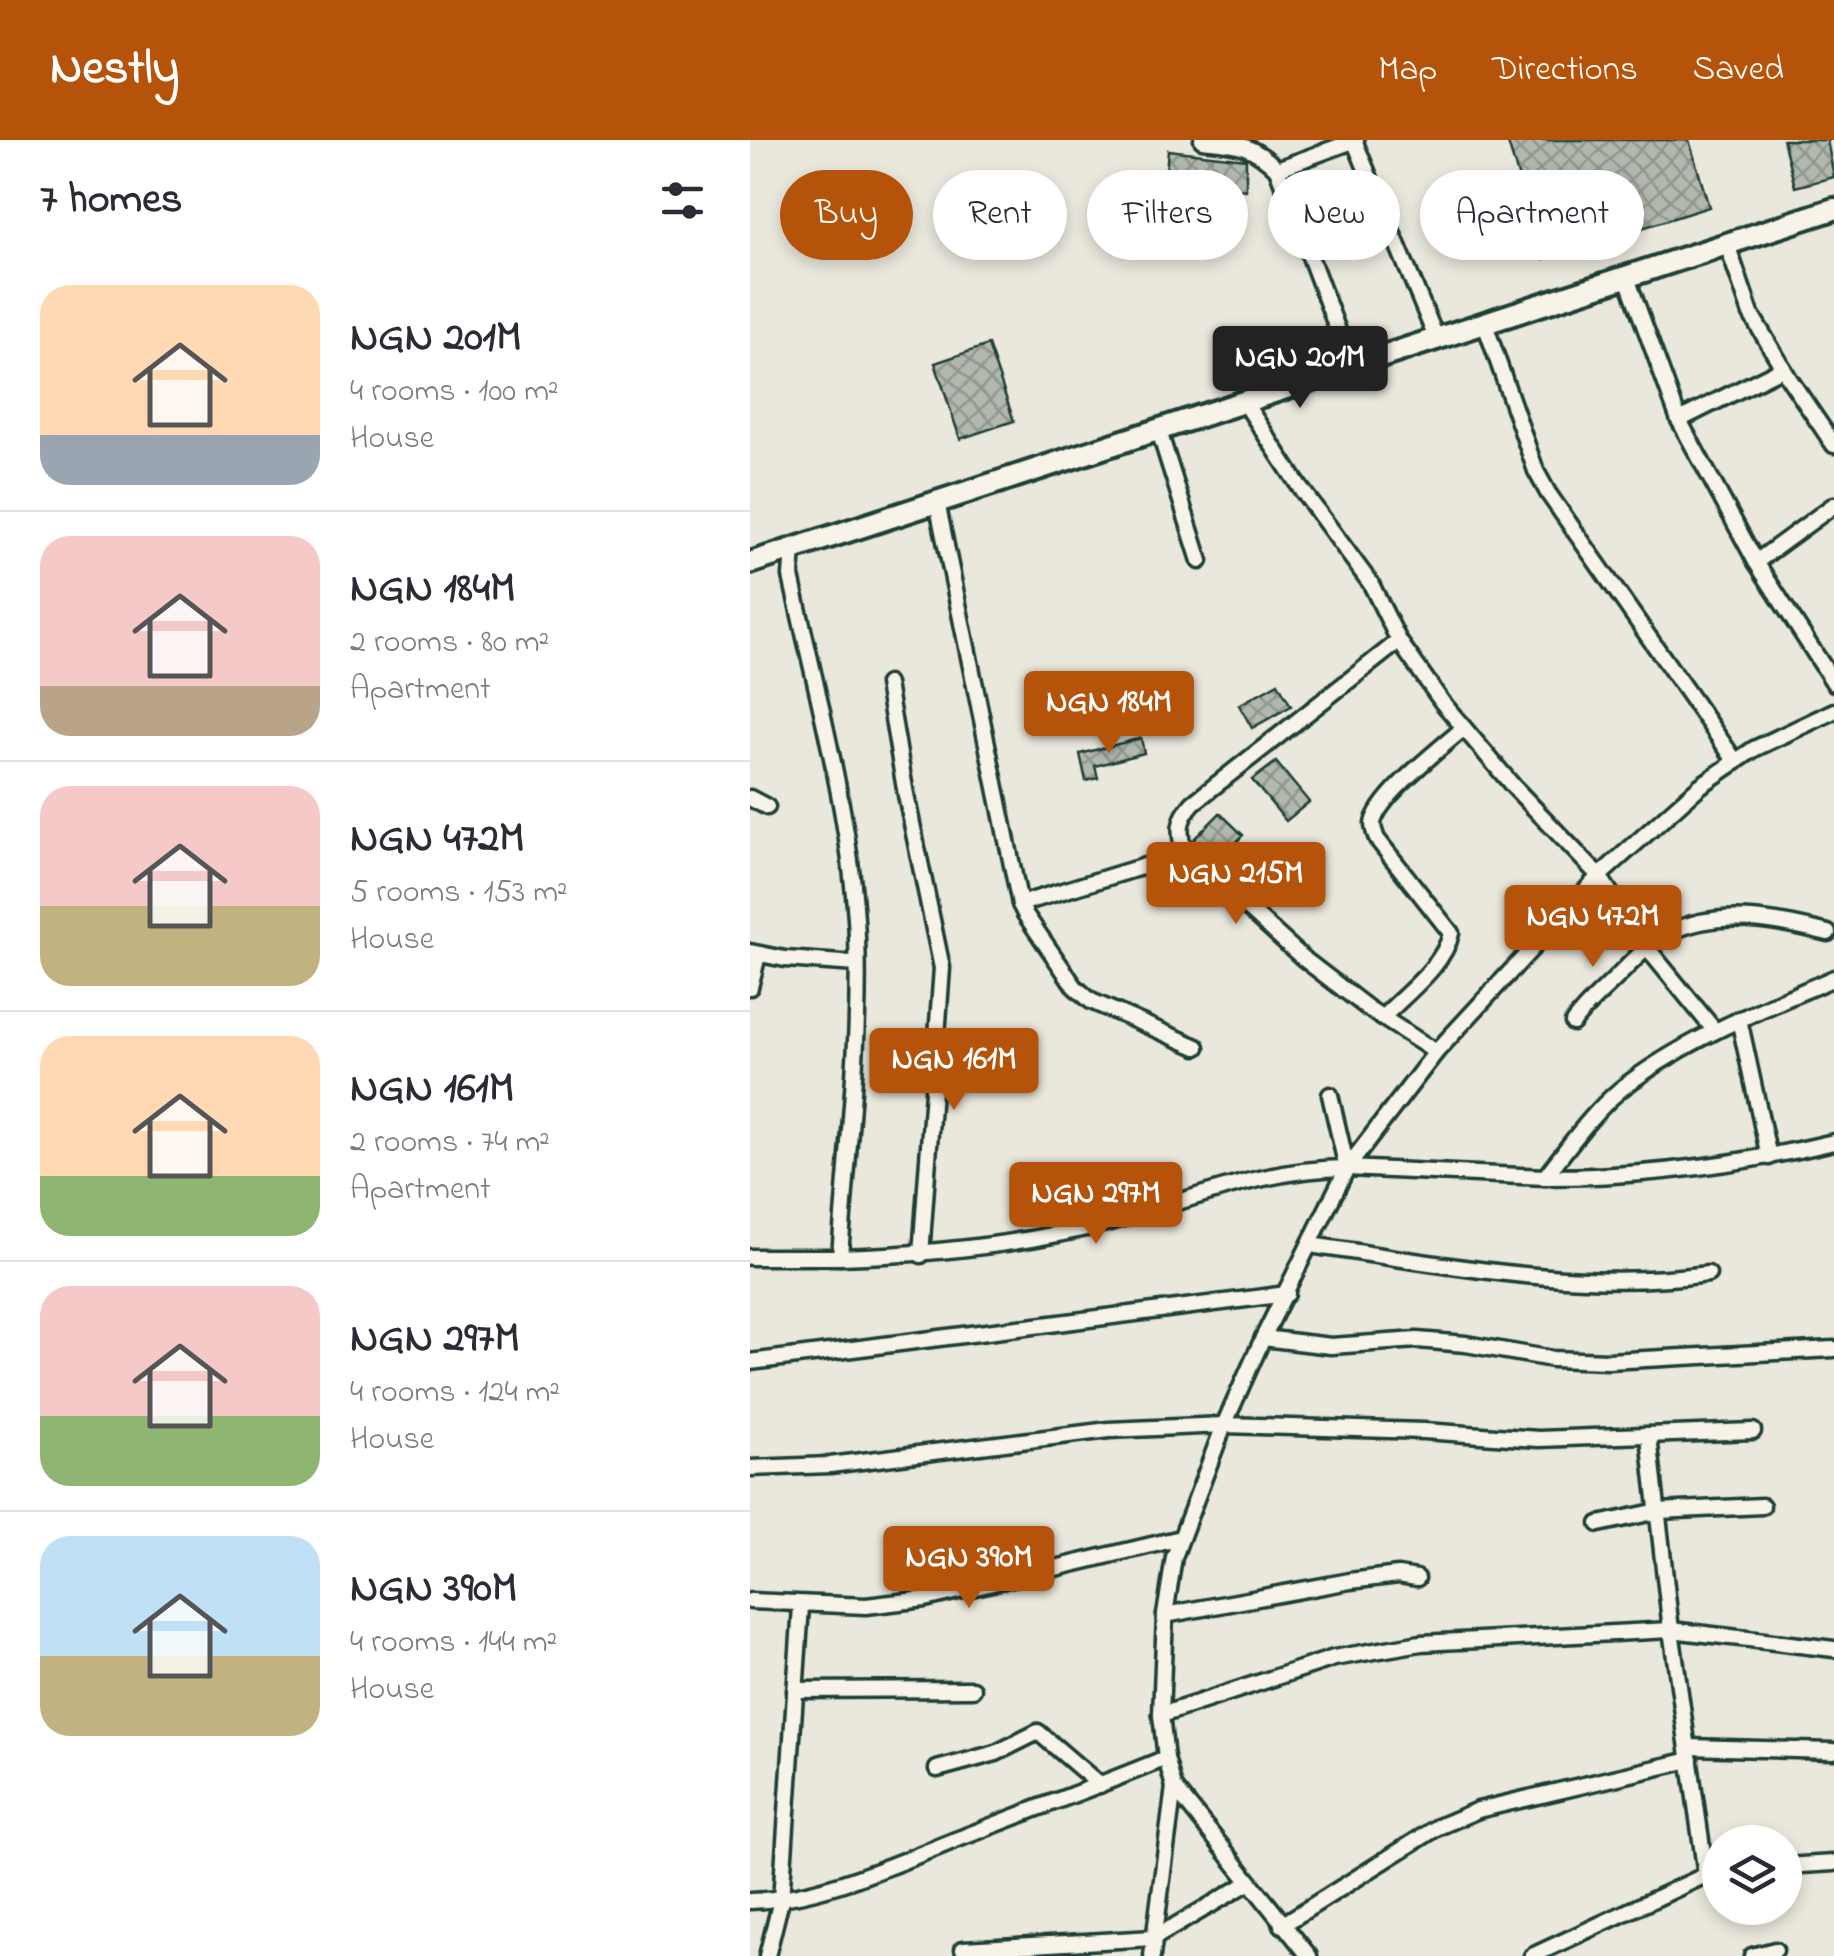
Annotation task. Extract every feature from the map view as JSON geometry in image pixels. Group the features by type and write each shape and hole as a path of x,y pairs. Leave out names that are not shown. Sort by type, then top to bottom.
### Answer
{"street":[{"path":"1202,140 1241,144 1257,150 1277,169 1352,368"},
{"path":"1277,169 1354,140 1438,340"},
{"path":"750,563 1834,209"},
{"path":"1727,244 1752,314 1834,445"},
{"path":"1626,278 1679,420 1756,562 1834,683"},
{"path":"1485,324 1536,472 1548,494 1736,762"},
{"path":"1679,420 1783,368"},
{"path":"1245,403 1299,486 1371,584 1399,641 1442,702 1599,876 1648,948 1715,1031"},
{"path":"1159,431 1200,561"},
{"path":"937,502 1020,904 1075,987 1091,1001 1197,1047"},
{"path":"1756,562 1834,505"},
{"path":"793,549 791,576 853,886 856,1028 840,1258"},
{"path":"1184,854 1178,830 1182,815 1193,803 1399,641"},
{"path":"888,684 906,795 942,968 921,1254"},
{"path":"1308,1956 1174,1787 1166,1758 1161,1715 1164,1615 1174,1557 1224,1425 1347,1168 1436,1052 1599,876 1649,829 1754,749 1834,712"},
{"path":"1382,1018 1438,959 1451,932 1377,840 1372,828 1374,818 1404,780 1464,728"},
{"path":"750,798 767,807"},
{"path":"1020,904 1184,854 1304,959 1382,1018 1436,1052"},
{"path":"1573,1023 1648,948 1669,933 1705,922 1744,919 1788,923 1828,933"},
{"path":"750,988 754,954 856,964"},
{"path":"1545,1176 1619,1091 1670,1055 1834,978"},
{"path":"1740,1020 1769,1157"},
{"path":"1330,1094 1347,1168"},
{"path":"750,1257 921,1254 1027,1240 1293,1173 1347,1168 1545,1176 1626,1175 1714,1167 1834,1142"},
{"path":"1310,1245 1489,1272 1649,1282 1708,1274"},
{"path":"750,1362 1287,1294"},
{"path":"1263,1338 1332,1346 1417,1340 1608,1362 1834,1349"},
{"path":"750,1468 830,1465 1109,1430 1224,1425 1539,1439 1753,1432"},
{"path":"1649,1437 1671,1630 1703,1825"},
{"path":"1599,1524 1658,1511 1762,1506"},
{"path":"750,1601 866,1606 925,1599 1181,1538"},
{"path":"1164,1615 1350,1580 1398,1575 1418,1578"},
{"path":"767,1956 781,1900 801,1606"},
{"path":"1161,1715 1334,1658 1421,1643 1671,1630 1834,1649"},
{"path":"796,1690 974,1690"},
{"path":"937,1768 996,1753 1038,1732 1100,1785"},
{"path":"1282,1925 1438,1827 1478,1810 1689,1754 1834,1750"},
{"path":"750,1901 781,1900 913,1856 1166,1758"},
{"path":"1152,1956 1174,1787"},
{"path":"1802,1865 1834,1863"},
{"path":"1532,1956 1702,1878"},
{"path":"963,1948 1154,1938 1248,1883"},
{"path":"1752,1956 1775,1950"}],"building":[{"path":"1507,140 1689,140 1709,207 1644,227 1644,170 1516,170"},
{"path":"1783,140 1827,140 1834,177 1795,187"},
{"path":"1168,150 1246,159 1246,170 1166,170"},
{"path":"988,345 1014,421 960,439 935,363"},
{"path":"1278,683 1291,706 1252,728 1239,705"},
{"path":"1141,738 1144,753 1095,766 1098,778 1086,781 1080,754"},
{"path":"1276,762 1309,802 1286,821 1252,780"},
{"path":"1220,813 1243,835 1216,864 1193,847 1192,841"}]}
